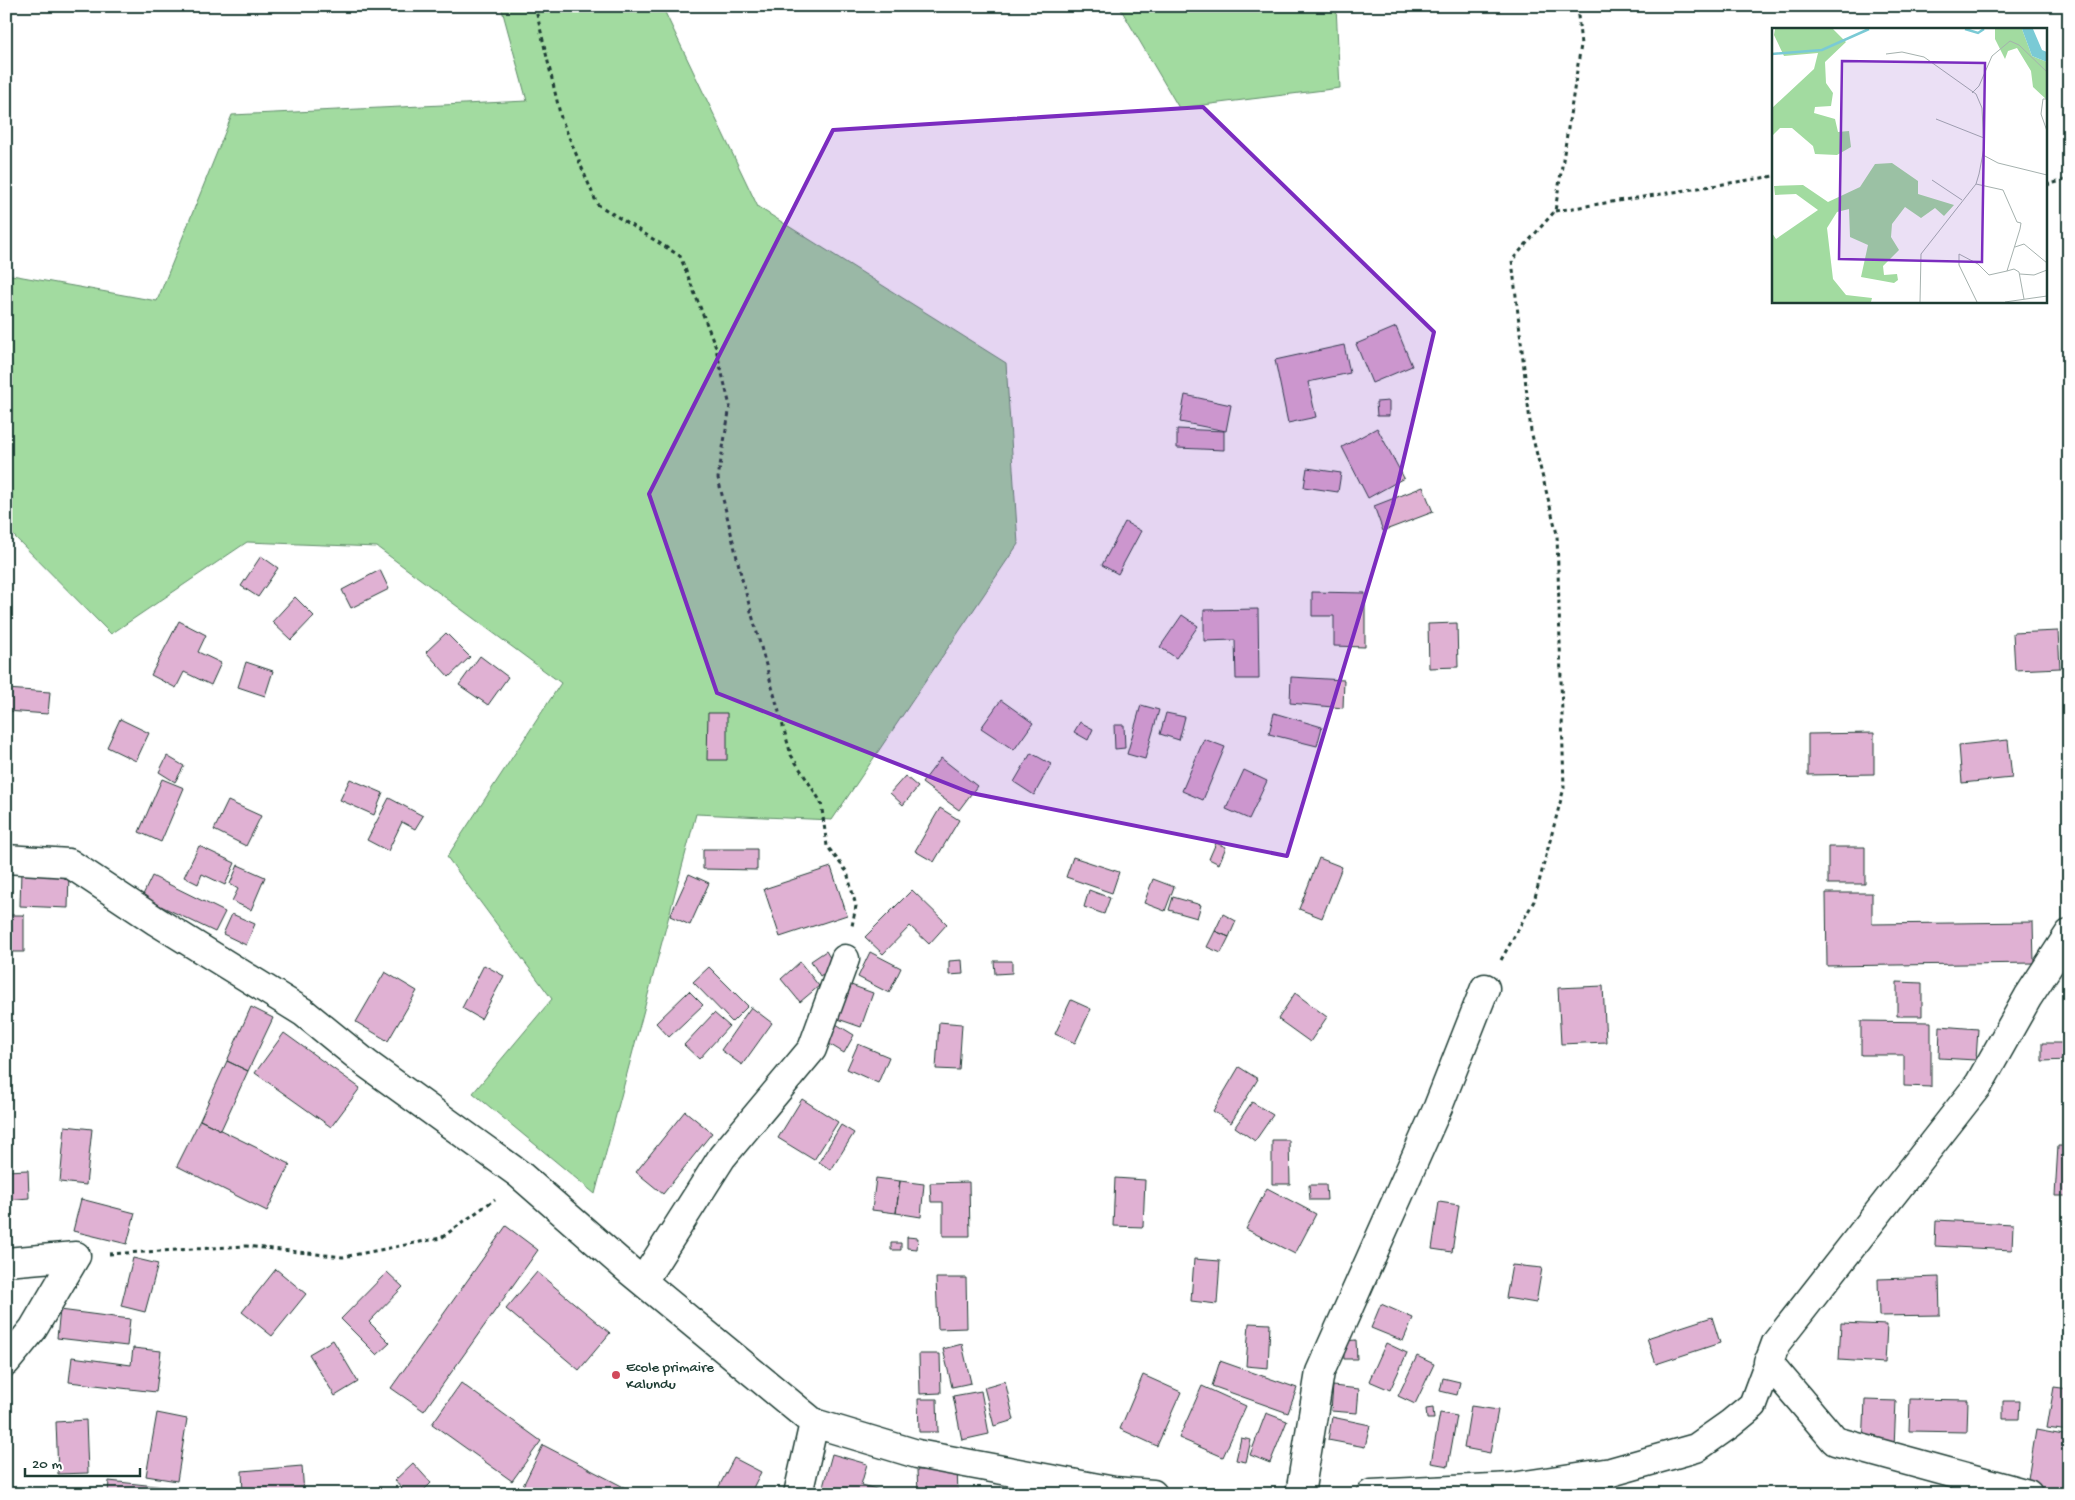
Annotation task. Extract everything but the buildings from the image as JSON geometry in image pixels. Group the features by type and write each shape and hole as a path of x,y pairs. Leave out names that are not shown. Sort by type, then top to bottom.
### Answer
{"street":[{"path":"6,859 69,863 156,921 303,1012 367,1064 519,1174 642,1281 814,1423 917,1454 1114,1492 1153,1494"},
{"path":"1371,1494 1512,1487 1611,1472 1696,1448 1752,1405 1776,1343 1979,1084 2028,997 2069,934"},
{"path":"642,1281 722,1157 812,1049 845,958"},
{"path":"1300,1494 1320,1372 1438,1107 1484,988"},
{"path":"6,1262 76,1256"},
{"path":"6,1362 33,1329 76,1256"},
{"path":"1768,1362 1835,1441 2028,1494"},
{"path":"798,1494 814,1423"}],"path":[{"path":"535,6 561,118 597,204 680,256 715,345 730,406 718,478 742,579 791,755 820,802 827,846 847,872 856,906 845,958"},
{"path":"1484,988 1534,901 1564,788 1557,534 1531,431 1512,260 1555,210 1581,45 1577,6"},
{"path":"1555,210 1772,176"},
{"path":"2048,184 2069,179"},
{"path":"76,1256 246,1246 343,1257 441,1238 506,1191 519,1174"}],"highlighted area":[{"path":"1203,107 1434,332 1393,504 1287,856 971,793 717,693 649,494 833,130"}],"green space":[{"path":"501,6 662,6 758,207 1006,363 1018,544 832,820 696,814 595,1194 473,1093 552,999 447,857 561,683 377,547 247,542 111,634 6,528 6,274 157,301 232,115 527,101"},
{"path":"1119,6 1336,6 1340,88 1179,108"}],"place":[{"name":"Ecole primaire Kalundu","path":"616,1375"}]}
